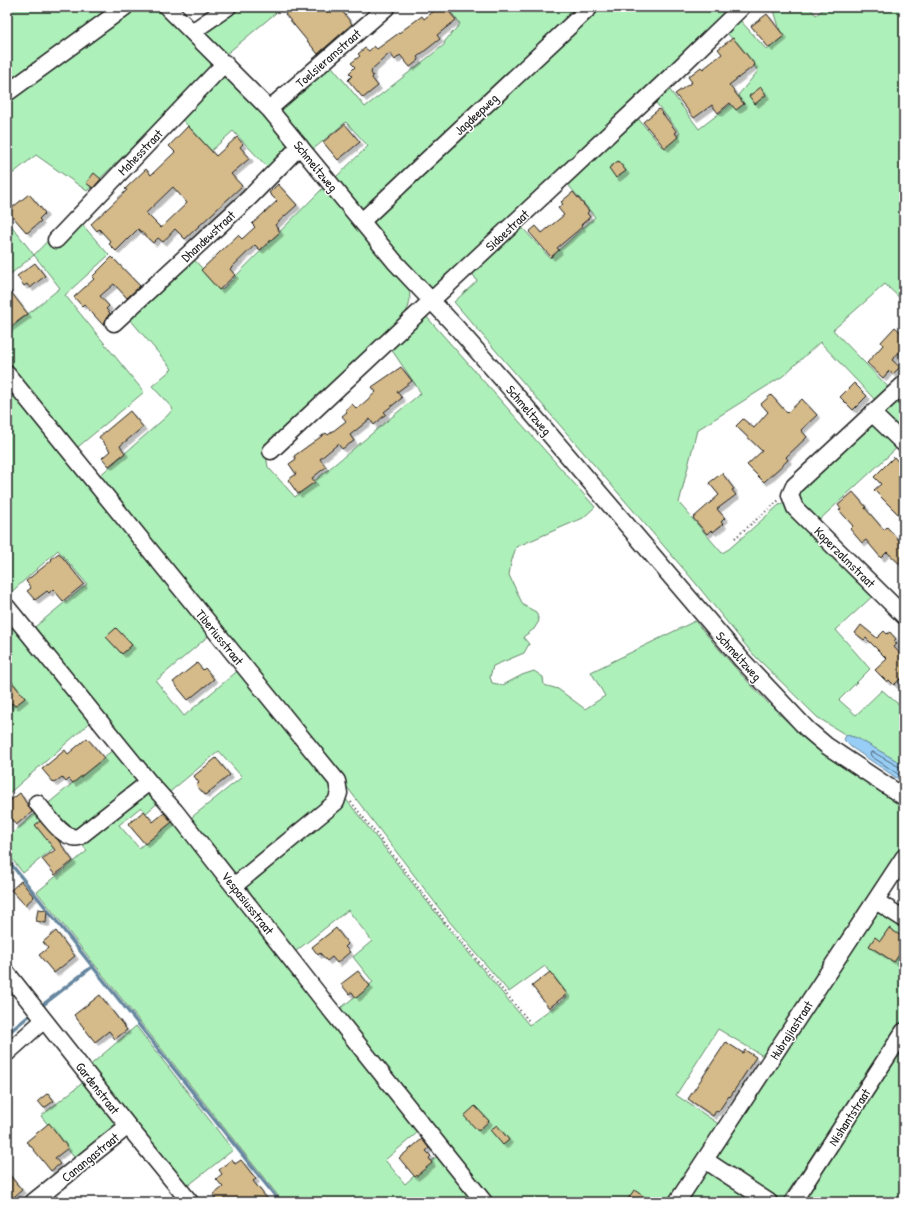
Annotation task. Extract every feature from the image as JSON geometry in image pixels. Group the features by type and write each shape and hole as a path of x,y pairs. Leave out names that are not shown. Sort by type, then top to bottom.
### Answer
{"street":[{"path":"7,92 125,7"},
{"name":"Schmeltzweg","path":"167,7 269,109 395,262 457,328 517,396 742,660 802,724 827,746 904,797"},
{"path":"192,32 228,7"},
{"name":"Toelsieramstraat","path":"269,109 387,7"},
{"name":"Jagdeepweg","path":"362,221 590,7"},
{"name":"Sidoestraat","path":"271,452 742,7"},
{"name":"Mahesstraat","path":"56,240 225,64"},
{"name":"Dhandewstraat","path":"114,323 249,198 300,146"},
{"name":"Tiberiusstraat","path":"7,374 337,781 340,793"},
{"path":"790,495 794,486 904,384"},
{"path":"872,413 904,444"},
{"name":"Koperzalmstraat","path":"790,495 795,508 904,616"},
{"name":"Vespasiusstraat","path":"7,607 149,782 175,811 484,1202"},
{"path":"37,803 62,832 74,838 79,837 149,782"},
{"path":"234,886 336,802 340,793"},
{"name":"Hubrajiastraat","path":"677,1202 904,857"},
{"path":"876,901 904,919"},
{"name":"Gardenstraat","path":"7,973 190,1202"},
{"path":"7,1053 44,1020"},
{"name":"Nishantstraat","path":"793,1202 904,1031"},
{"name":"Canangastraat","path":"33,1202 128,1126"},
{"path":"705,1160 769,1202"}],"path":[{"path":"735,538 781,498 790,495"},
{"path":"340,793 345,794 450,928 529,1021"}],"green space":[{"path":"7,7 157,7 208,59 214,66 213,70 87,191 36,155 7,178"},
{"path":"225,7 283,7 224,56 196,27"},
{"path":"447,7 736,7 432,291 427,288 334,179 368,146 346,122 311,151 277,107 329,63 365,107 444,45 445,41 460,24"},
{"path":"773,7 809,7 816,15 826,7 904,7 904,302 885,284 833,330 892,391 878,403 820,342 783,376 697,430 679,503 722,553 729,549 779,505 789,502 876,593 836,630 870,669 839,700 856,715 882,690 904,709 904,765 857,738 846,735 817,717 752,653 693,580 454,302 477,281 471,271 519,224 550,258 595,217 565,181 635,115 662,147 680,133 652,98 666,85 699,129 730,105 758,71 724,29 738,18 767,50 782,37"},
{"path":"220,74 233,78 291,147 269,169 233,131 211,151 178,115"},
{"path":"324,187 409,287 410,301 408,309 400,320 265,449 268,467 295,497 421,393 389,346 425,315 595,507 583,518 516,547 509,575 523,605 536,612 539,621 534,629 523,637 529,644 524,653 493,666 490,677 492,683 503,685 522,675 534,671 543,677 544,685 558,689 585,709 605,696 591,672 695,621 773,708 808,740 835,760 904,802 904,852 768,1059 718,1029 676,1095 723,1127 674,1202 599,1202 599,1199 596,1202 489,1202 337,1011 373,982 353,957 372,941 348,910 291,955 241,887 345,798 448,928 529,1025 567,997 545,966 509,992 449,921 331,766 97,478 173,409 152,386 172,369 128,317 189,254 222,290"},
{"path":"73,214 109,255 65,295 144,392 73,451 7,369 7,331 60,288 34,255"},
{"path":"7,220 34,255 7,277"},
{"path":"7,381 212,633 156,681 184,716 241,668 333,780 336,795 237,877 187,821 242,777 219,751 165,796 30,631 87,584 58,550 7,596"},
{"path":"904,389 904,439 882,412"},
{"path":"873,423 900,445 815,524 796,502 799,485"},
{"path":"7,614 93,720 7,795"},
{"path":"115,748 140,781 78,836 44,807"},
{"path":"145,789 159,802 146,813 141,807 119,825 139,848 175,818 424,1127 385,1160 405,1184 438,1155 481,1202 283,1202 37,892 87,851 80,842"},
{"path":"41,808 66,838 23,873 7,853 7,838"},
{"path":"875,909 904,926 904,1019 781,1202 680,1202"},
{"path":"136,1026 233,1150 185,1188 88,1067"},
{"path":"904,1035 904,1202 792,1202"},
{"path":"85,1081 118,1122 116,1128 77,1161 41,1116"}],"water":[{"path":"846,735 857,738 904,765 904,783 851,747 844,740"}],"building":[{"path":"294,7 339,7 352,24 318,54 285,14"},
{"path":"439,7 445,7 456,20 437,35 440,39 417,57 419,60 410,67 400,55 395,60 390,53 371,70 373,76 372,78 378,86 363,98 348,80 352,76 349,73 355,67 351,63 360,56 358,54 365,48 369,51 374,46 377,49 422,16 424,19"},
{"path":"767,14 784,36 769,48 751,26"},
{"path":"733,38 755,65 729,85 744,104 736,110 730,103 718,113 712,105 694,118 675,94 692,82 688,77 701,67 703,69 722,54 718,49"},
{"path":"761,87 766,95 755,104 749,96"},
{"path":"659,109 677,132 675,133 678,137 665,148 643,122"},
{"path":"345,124 360,142 338,160 323,142"},
{"path":"188,126 216,156 237,137 243,144 240,147 250,158 231,174 242,186 185,239 175,229 163,242 158,238 153,243 138,229 116,251 109,244 111,242 99,229 97,231 91,224 127,190 125,189 146,169 151,175 175,152 169,146","holes":["173,187 187,203 161,228 146,213"]},
{"path":"618,161 626,171 616,178 609,168"},
{"path":"94,173 101,179 93,188 86,183"},
{"path":"278,184 297,205 275,225 280,232 260,250 255,245 230,269 235,275 219,290 201,270 238,235 242,239 255,227 252,224 277,201 269,193"},
{"path":"573,192 589,211 587,213 590,217 581,225 582,227 557,248 559,250 551,257 529,232 536,226 542,233 564,215 558,208 563,204 561,202"},
{"path":"29,194 45,213 39,219 41,221 27,233 8,211"},
{"path":"112,257 140,286 127,298 114,284 100,296 109,306 106,309 110,313 103,325 84,304 82,306 74,297 94,279 92,277"},
{"path":"35,263 45,276 30,288 27,284 24,286 17,276"},
{"path":"7,287 28,314 7,329"},
{"path":"895,327 904,335 904,347 892,360 900,367 893,374 889,371 883,378 867,363 883,345 881,342"},
{"path":"401,367 412,381 397,392 402,398 384,412 386,414 374,425 370,419 350,435 354,441 342,449 338,444 320,459 326,467 312,478 315,482 298,494 288,480 296,474 289,464 296,459 294,456 326,433 328,435 346,421 342,416 347,412 345,410 352,404 357,409 376,392 372,387"},
{"path":"854,383 867,396 853,410 840,397"},
{"path":"771,395 787,413 802,399 817,415 801,430 807,437 786,457 788,460 764,482 747,465 762,451 736,426 743,419 754,428 768,412 761,404"},
{"path":"130,411 143,427 120,446 125,453 109,466 102,458 110,451 99,437"},
{"path":"894,457 904,468 904,520 874,490 881,484 874,477"},
{"path":"722,473 734,489 732,490 736,495 717,509 725,518 721,522 723,524 713,532 711,530 707,534 693,518 719,495 709,483"},
{"path":"853,492 884,530 887,527 904,546 904,568 887,552 881,558 866,540 862,543 850,529 853,526 839,510 841,509 838,505"},
{"path":"59,553 84,584 63,601 53,589 49,593 47,591 35,600 27,591 31,588 26,581"},
{"path":"861,625 877,638 884,631 887,634 890,632 896,639 894,641 897,644 894,647 904,658 904,675 894,685 889,680 887,682 875,670 887,659 866,638 864,640 855,633"},
{"path":"116,628 132,645 122,654 106,637"},
{"path":"197,663 203,670 205,668 214,679 188,700 173,682"},
{"path":"7,676 25,698 15,706 12,703 7,707"},
{"path":"87,738 104,758 73,783 69,779 66,782 62,777 54,783 42,769 65,750 68,754"},
{"path":"216,758 230,775 205,795 196,785 199,783 194,776"},
{"path":"20,793 32,812 16,825 7,814 7,803"},
{"path":"144,811 153,822 164,813 172,822 145,844 128,824"},
{"path":"40,821 58,840 73,861 55,875 42,859 55,850 35,825"},
{"path":"21,881 34,897 25,905 11,890"},
{"path":"38,909 47,910 46,923 36,921"},
{"path":"336,928 348,944 345,947 350,952 337,963 332,957 327,961 320,953 318,955 312,947"},
{"path":"889,928 904,938 904,948 894,962 869,946 875,937 880,941"},
{"path":"56,931 75,956 54,973 39,955 48,948 43,942"},
{"path":"358,971 370,986 356,998 352,992 349,994 341,984"},
{"path":"550,972 567,994 549,1008 532,986"},
{"path":"100,995 127,1030 115,1039 109,1031 95,1042 74,1015"},
{"path":"726,1042 743,1053 745,1050 756,1057 730,1097 729,1096 718,1112 716,1111 713,1116 688,1099"},
{"path":"48,1093 54,1101 44,1108 38,1101"},
{"path":"475,1106 489,1121 478,1131 464,1116"},
{"path":"49,1123 68,1148 55,1158 60,1164 51,1171 26,1142"},
{"path":"497,1125 509,1140 503,1145 490,1130"},
{"path":"422,1139 429,1148 426,1151 431,1156 429,1158 432,1163 415,1177 399,1158"},
{"path":"232,1159 235,1164 241,1160 256,1179 253,1181 270,1202 218,1202 213,1195 223,1187 216,1179 222,1174 219,1170"},
{"path":"7,1172 22,1190 8,1202 7,1202"},
{"path":"634,1190 653,1202 626,1202"}],"waterway":[{"path":"7,859 280,1202"},
{"path":"44,1004 93,966"},
{"path":"7,1034 29,1016"}]}
